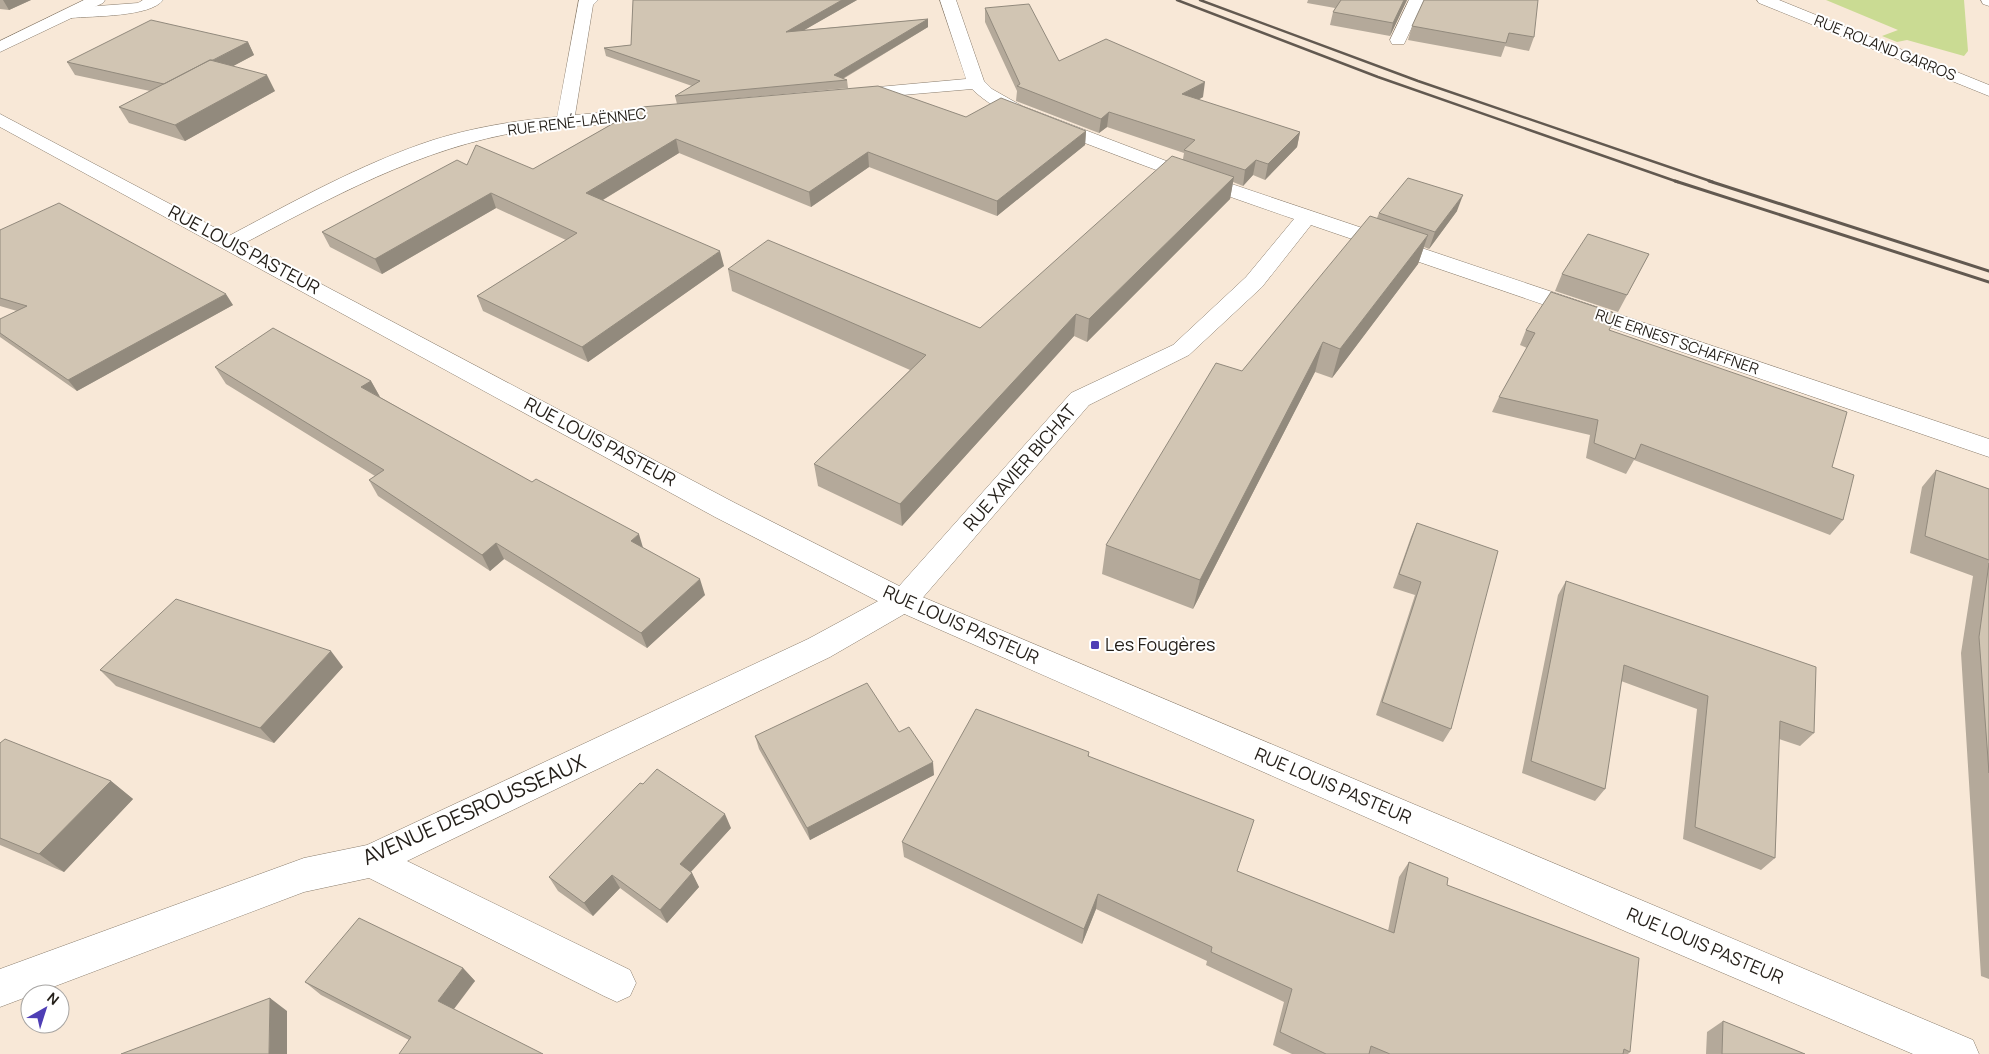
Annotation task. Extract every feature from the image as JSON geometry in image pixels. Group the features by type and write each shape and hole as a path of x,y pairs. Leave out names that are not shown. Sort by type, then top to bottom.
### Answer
{"street":[{"path":"0,47 96,0"},
{"path":"71,13 141,7 155,0"},
{"path":"565,121 585,3 590,0"},
{"path":"834,96 976,83 948,0"},
{"path":"1398,40 1417,0"},
{"name":"RUE ROLAND GARROS","path":"1765,0 1985,85"},
{"name":"RUE ERNEST SCHAFFNER","path":"976,83 986,93 1033,117 1183,174 1989,448"},
{"name":"RUE RENÉ-LAËNNEC","path":"230,242 345,183 440,144 525,125 680,110"},
{"name":"RUE LOUIS PASTEUR","path":"0,120 230,242 725,510 903,601 1959,1054"},
{"name":"RUE XAVIER BICHAT","path":"903,601 1080,399 1181,350 1254,282 1307,216"},
{"name":"AVENUE DESROUSSEAUX","path":"0,988 304,875 371,861 819,648 903,601"},
{"path":"371,861 616,983"}],"green space":[{"path":"1826,0 1964,0 1968,51 1964,56 1907,40 1897,42 1882,36 1898,30"}],"building":[{"path":"633,0 842,0 786,32 928,19 834,75 847,80 675,96 700,81 604,48 631,45"},
{"path":"1341,0 1404,0 1393,23 1333,12"},
{"path":"1424,0 1538,0 1534,37 1509,33 1506,43 1412,26"},
{"path":"1029,4 1059,61 1106,39 1205,82 1182,94 1300,132 1268,164 1256,160 1245,170 1184,150 1195,140 1109,112 1101,119 1017,86 1020,84 985,8"},
{"path":"151,20 248,42 164,84 67,62"},
{"path":"210,60 267,75 175,125 119,107"},
{"path":"878,86 966,117 1001,98 1086,131 997,201 868,152 809,192 676,139 586,193 720,251 582,347 477,296 577,233 491,193 375,259 322,232 457,160 467,165 476,145 533,169 642,107"},
{"path":"1172,156 1234,177 1089,319 1076,314 900,504 814,464 926,355 728,269 768,240 980,328"},
{"path":"1408,178 1463,195 1435,232 1379,213"},
{"path":"59,203 226,294 68,380 0,333 0,319 27,306 0,298 0,230"},
{"path":"1370,216 1428,235 1340,349 1323,342 1200,580 1106,545 1216,363 1242,371"},
{"path":"1588,234 1649,254 1627,295 1562,274"},
{"path":"1551,292 1617,314 1609,330 1847,412 1832,467 1854,475 1843,520 1641,444 1635,459 1594,443 1598,420 1499,397 1535,333 1526,330"},
{"path":"273,328 371,381 361,387 532,482 536,479 639,534 631,541 700,579 641,633 496,543 482,555 369,480 384,470 215,367"},
{"path":"1936,470 1989,489 1989,560 1925,536"},
{"path":"1417,523 1498,551 1451,729 1382,702 1421,582 1399,574"},
{"path":"1989,563 1989,773 1979,637"},
{"path":"1566,581 1816,667 1814,733 1780,721 1775,858 1695,827 1708,696 1624,665 1605,789 1531,761"},
{"path":"176,599 331,651 260,728 100,670"},
{"path":"867,683 899,732 909,727 933,762 807,828 755,736"},
{"path":"976,709 1089,752 1088,756 1254,820 1237,871 1394,933 1409,862 1448,878 1447,885 1639,958 1630,1052 1624,1049 1623,1054 1390,1054 1371,1046 1369,1054 1326,1054 1280,1032 1292,989 1211,952 1212,947 1098,894 1084,929 902,842"},
{"path":"5,739 111,781 39,854 0,838 0,743"},
{"path":"657,769 725,814 680,864 692,873 660,910 612,875 584,903 549,877 640,783 643,784"},
{"path":"359,918 463,968 438,1001 543,1054 399,1054 411,1037 305,982"},
{"path":"270,998 269,1054 121,1054"},
{"path":"1723,1021 1805,1054 1722,1054"}],"railway":[{"path":"1177,0 1378,77 1677,182"},
{"path":"1200,0 1418,81 1713,182"},
{"path":"1709,181 1989,271"},
{"path":"1677,182 1989,282"}],"place":[{"name":"Les Fougères","path":"1095,645"}]}
